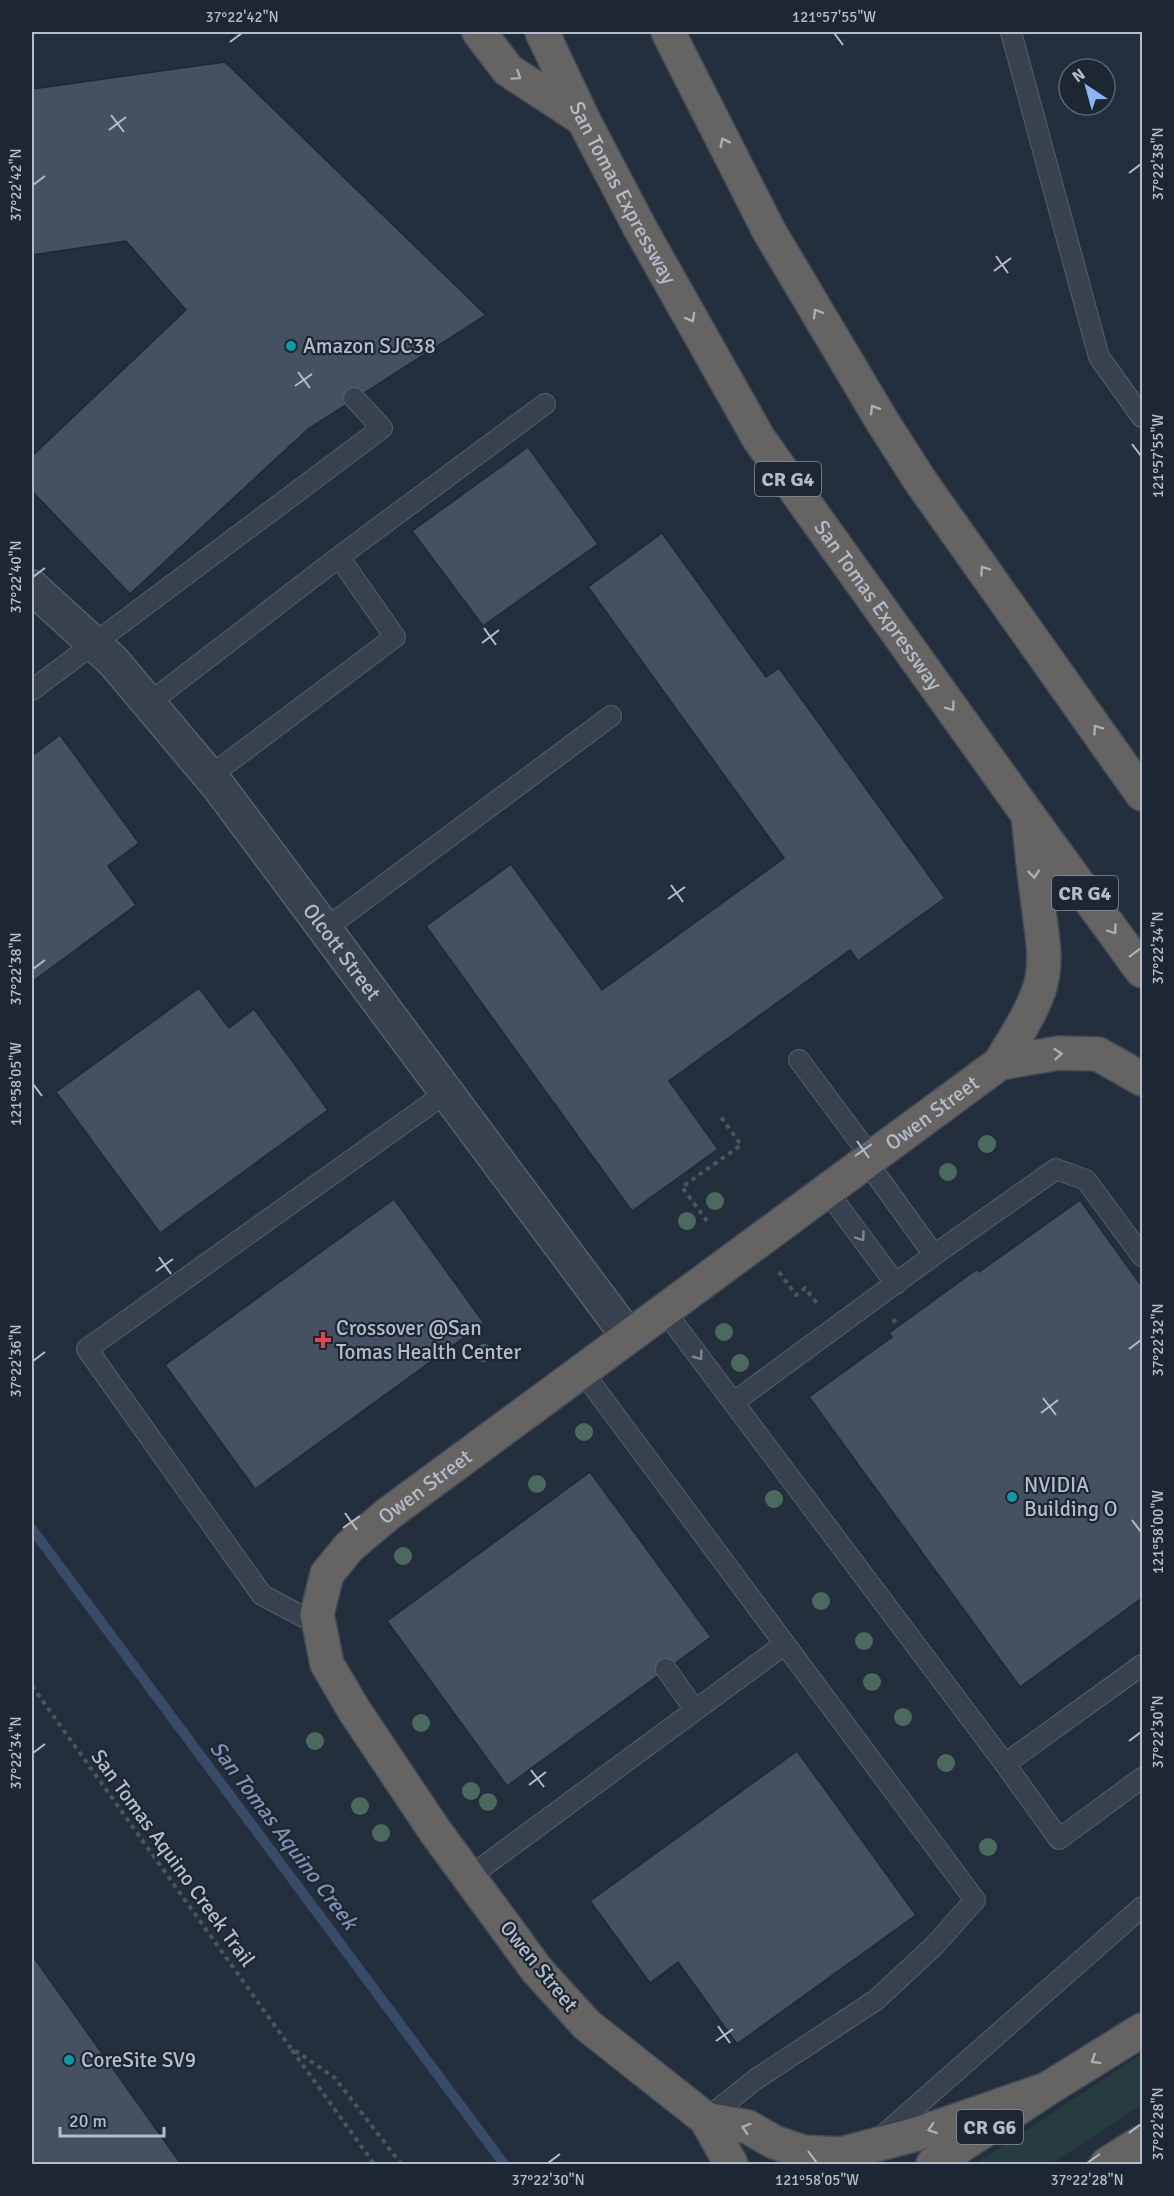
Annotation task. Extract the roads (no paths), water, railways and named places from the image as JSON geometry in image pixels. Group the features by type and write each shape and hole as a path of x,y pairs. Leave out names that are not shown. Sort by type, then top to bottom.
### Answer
{"highway":[{"path":"479,32 508,70 583,119"},
{"name":"San Tomas Expressway","path":"542,32 583,119 640,228 759,439 1028,815 1143,971"},
{"path":"668,32 769,231 882,422 921,482 1132,768 1143,794"},
{"path":"1000,1063 1027,1019 1040,988 1045,964 1043,928 1038,905 1028,815"},
{"path":"1000,1063 1059,1053 1098,1054 1143,1078"},
{"name":"Owen Street","path":"706,2119 587,2025 537,1970 429,1821 348,1701 327,1664 317,1614 327,1574 349,1547 388,1514 1000,1063"},
{"name":"CR G6","path":"933,2164 1047,2089 1143,2030"},
{"path":"706,2119 748,2127 774,2142 803,2152 842,2154 916,2134 1047,2089"},
{"path":"706,2119 731,2164"},
{"path":"1107,2164 1143,2142"}],"street":[{"name":"Olcott Street","path":"32,587 113,661 210,776 628,1336"}],"lane":[{"path":"1011,32 1099,357 1143,417"},
{"path":"32,690 382,428 354,398"},
{"path":"149,703 339,557 545,404"},
{"path":"210,776 395,636 339,557"},
{"path":"325,929 611,716"},
{"path":"799,1060 934,1255"},
{"path":"319,1625 262,1595 87,1348 447,1092"},
{"path":"734,1402 934,1255 1056,1169 1086,1179 1143,1256"},
{"path":"827,1191 896,1284"},
{"path":"664,1310 1059,1839 1143,1778"},
{"path":"582,1371 975,1900 935,1945 876,2000 756,2079 706,2119"},
{"path":"469,1876 785,1644"},
{"path":"1005,1764 1143,1665"},
{"path":"666,1669 696,1710"},
{"path":"872,2145 1143,1907"}],"waterway":[{"name":"San Tomas Aquino Creek","path":"32,1529 504,2164"}],"place":[{"name":"Amazon SJC38","path":"291,346"},
{"name":"Crossover @San Tomas Health Center","path":"323,1340"},
{"name":"NVIDIA Building O","path":"1012,1497"},
{"name":"CoreSite SV9","path":"69,2060"}]}
